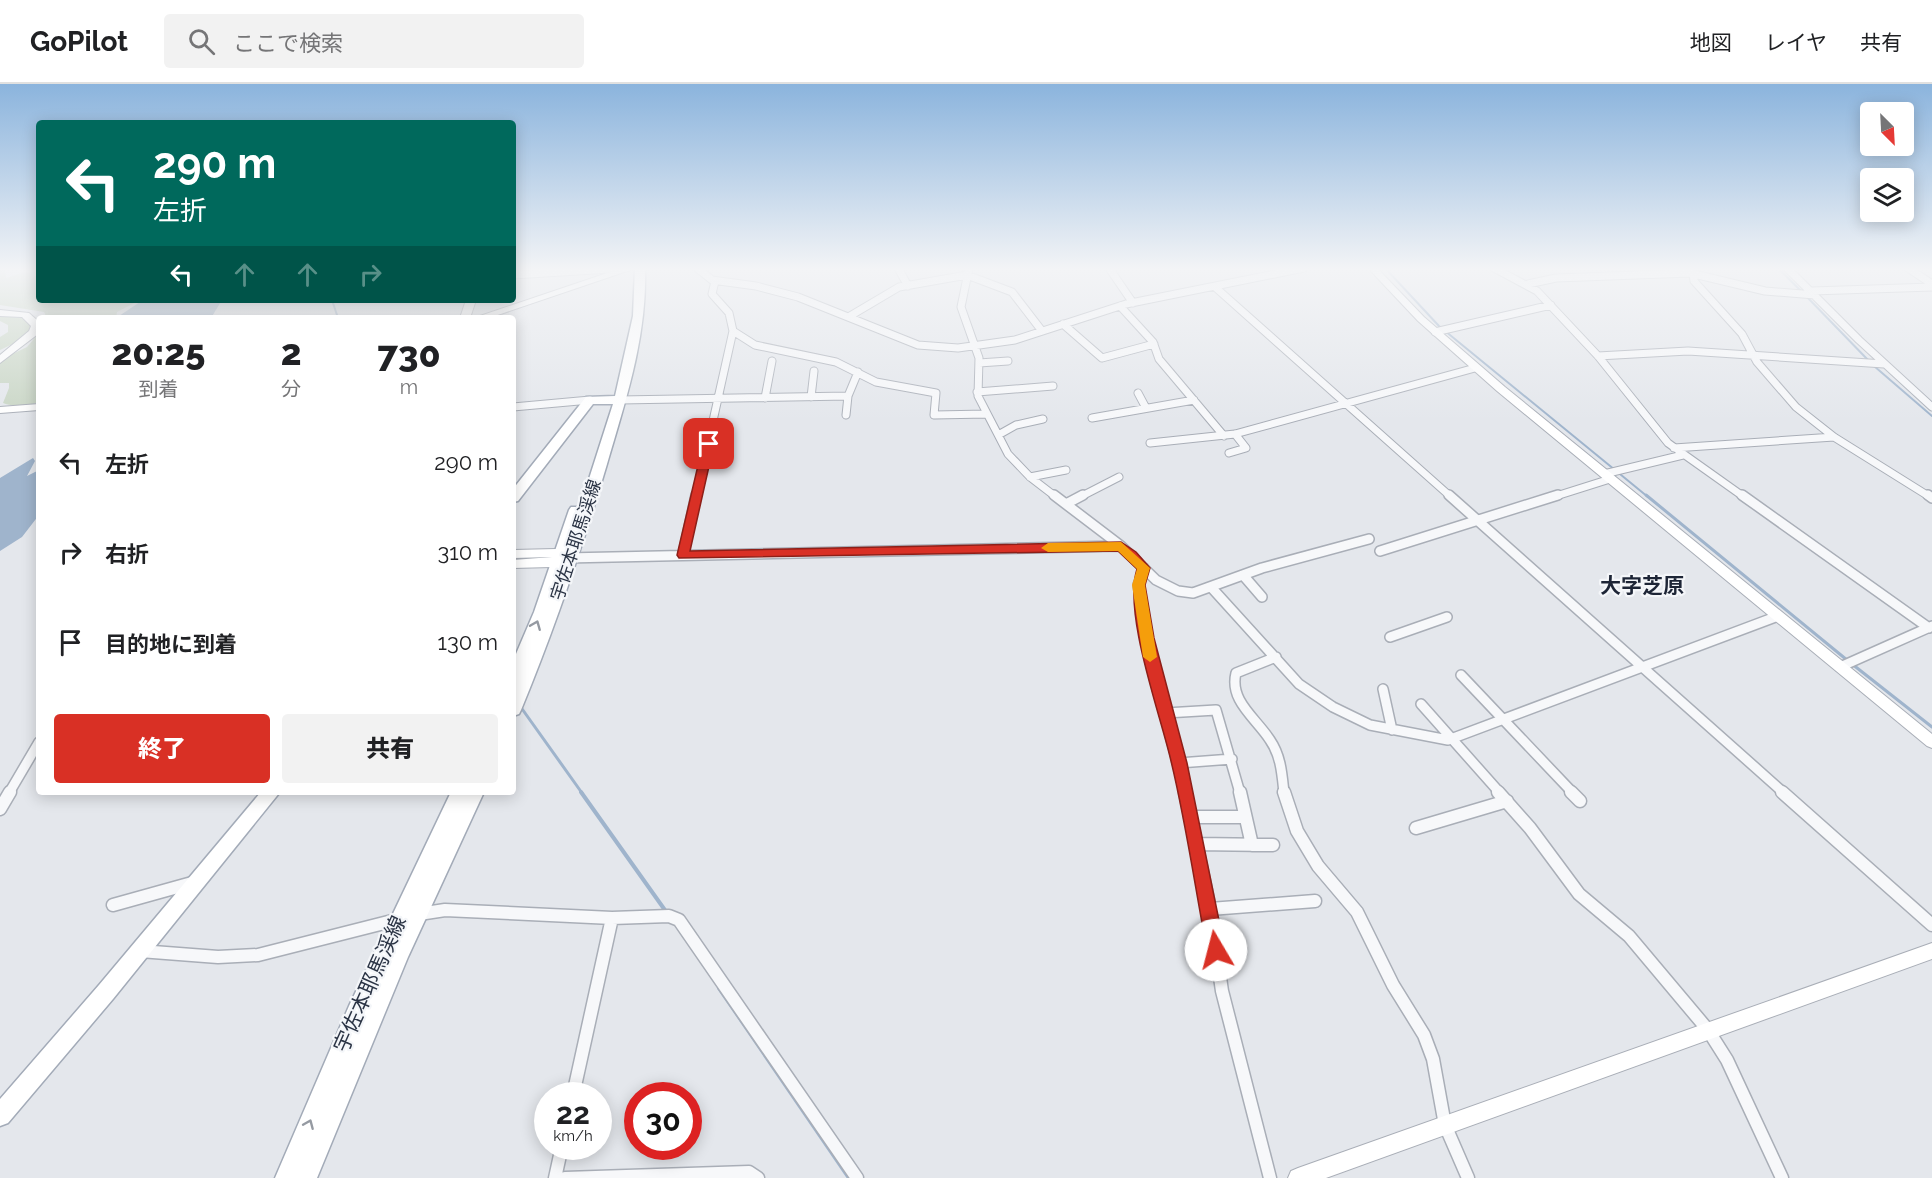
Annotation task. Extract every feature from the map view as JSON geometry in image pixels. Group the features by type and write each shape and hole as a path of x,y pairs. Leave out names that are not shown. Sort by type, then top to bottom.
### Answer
{"main road":[{"name":"宇佐本耶馬渓線","path":"615,399 629,319"},
{"name":"宇佐本耶馬渓線","path":"516,703 544,638 639,319"},
{"path":"516,494 590,400 615,399"},
{"name":"宇佐本耶馬渓線","path":"516,672 566,558"},
{"path":"0,1115 140,951 269,795"},
{"name":"宇佐本耶馬渓線","path":"306,1178 459,795"},
{"name":"宇佐本耶馬渓線","path":"286,1178 356,1013 473,795"}],"street":[{"path":"683,555 733,331 730,319"},
{"path":"857,319 918,345 976,347 1042,331 1079,319"},
{"path":"966,319 979,363 977,392 1010,458 1030,477 1121,546 1156,580 1178,591 1193,592 1262,568 1369,539"},
{"path":"1033,319 1042,331"},
{"path":"1132,319 1154,344 1159,359 1224,436"},
{"path":"1251,319 1932,925"},
{"path":"1430,319 1475,368 1612,474 1778,616 1932,742"},
{"path":"1443,331 1493,319"},
{"path":"1564,319 1598,356 1662,438 1930,627"},
{"path":"1728,319 1745,338 1753,354 1796,407 1834,437 1932,498"},
{"path":"1838,319 1882,364 1932,407"},
{"path":"1063,324 1102,358 1154,344"},
{"path":"0,360 30,335 36,326"},
{"path":"733,331 759,346 836,362 876,382 936,393 934,415 987,414"},
{"path":"1598,356 1688,351 1882,364"},
{"path":"765,398 772,361"},
{"path":"979,363 1008,361"},
{"path":"1150,442 1234,434 1475,368"},
{"path":"811,397 814,371"},
{"path":"846,415 848,396 858,372"},
{"path":"977,392 1053,386"},
{"path":"1138,393 1146,408"},
{"path":"615,399 848,396"},
{"path":"1919,396 1932,396"},
{"path":"516,407 590,400"},
{"path":"1092,418 1194,400"},
{"path":"0,410 36,407"},
{"path":"1000,434 1016,425 1043,419"},
{"path":"1229,453 1246,448 1234,434"},
{"path":"1674,448 1834,437"},
{"path":"1380,551 1612,474 1683,455"},
{"path":"1030,477 1066,470"},
{"path":"1066,504 1119,477"},
{"path":"516,564 552,563 566,558 1121,546"},
{"path":"516,554 556,553 566,558"},
{"path":"1144,568 1138,585 1153,668 1179,763 1210,909 1222,991 1270,1178"},
{"path":"1244,575 1262,597"},
{"path":"1211,587 1299,684 1328,705 1370,724 1442,740 1453,739 1505,720 1778,616"},
{"path":"1390,637 1447,617"},
{"path":"1840,667 1930,627"},
{"path":"1276,657 1236,673 1233,685 1236,696 1272,741 1283,773 1287,806 1307,850 1362,919 1392,985 1424,1035 1433,1059 1445,1125 1468,1178"},
{"path":"1461,675 1580,801"},
{"path":"1383,689 1392,730"},
{"path":"1421,704 1507,801 1579,894 1629,936 1708,1030 1728,1059 1782,1178"},
{"path":"1166,713 1216,710 1232,759 1252,845"},
{"path":"0,809 36,747"},
{"path":"1179,763 1232,759"},
{"path":"1416,828 1507,801"},
{"path":"1190,818 1245,817"},
{"path":"1196,844 1273,845"},
{"path":"113,904 197,882"},
{"path":"1210,909 1315,902"},
{"path":"140,951 218,957 258,955 445,910 612,918 669,916 679,920 857,1178"},
{"path":"576,1082 612,918"},
{"path":"1298,1178 1932,951"},
{"path":"555,1178 559,1160"},
{"path":"565,1178 749,1172 758,1178"}],"green space":[{"path":"0,319 31,319 31,328 19,341 0,350 0,337 8,332 8,325"},
{"path":"36,336 36,403 21,406 3,403 9,383 0,383 0,360 27,347"}],"water":[{"path":"33,458 35,461 27,476 36,472 36,519 22,537 0,551 0,478"}],"waterway":[{"path":"1433,319 1648,497"},
{"path":"1828,319 1869,361"},
{"path":"1874,366 1932,416"},
{"path":"1646,495 1847,660"},
{"path":"1852,664 1932,727"},
{"path":"520,706 582,793"},
{"path":"581,792 667,913"},
{"path":"719,988 849,1178"}],"slow traffic":[{"path":"1048,548 1121,546 1144,568 1138,585 1150,657"}],"district":[{"name":"大字芝原","path":"1642,586"}],"route":[{"path":"709,444 683,555 1121,546 1131,555 1144,568 1138,585 1147,638 1179,763 1210,909 1216,950"}]}
